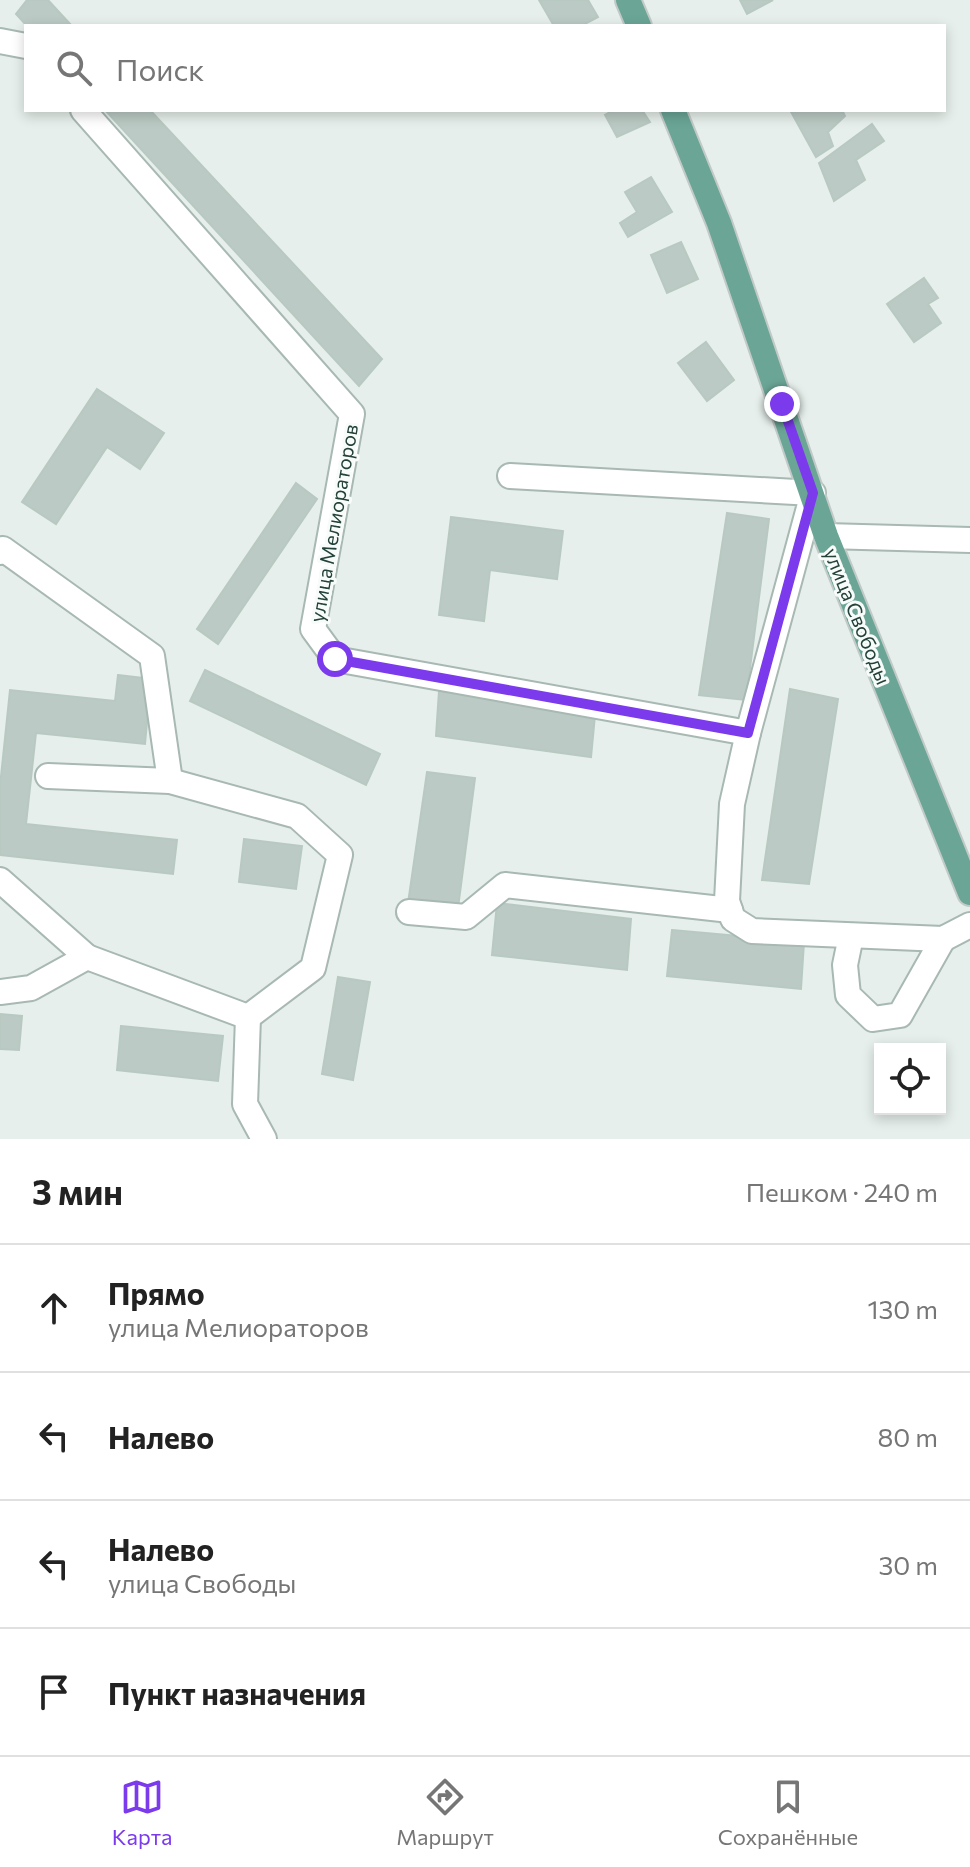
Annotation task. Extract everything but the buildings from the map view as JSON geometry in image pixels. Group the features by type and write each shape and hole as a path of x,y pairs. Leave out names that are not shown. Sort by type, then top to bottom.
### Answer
{"main road":[{"path":"628,0 638,24"},
{"name":"улица Свободы","path":"674,112 719,223 826,536 970,893"}],"street":[{"path":"0,41 24,46"},
{"name":"улица Мелиораторов","path":"85,112 352,414 313,629 335,659 748,733"},
{"path":"510,476 813,493 748,733 732,804 727,901 733,919 752,931 943,939 970,925"},
{"path":"826,536 970,540"},
{"path":"0,552 3,549 152,656 170,781"},
{"path":"48,776 170,781 297,816 340,855 313,968 248,1017"},
{"path":"0,880 87,957 248,1017"},
{"path":"409,912 466,917 505,885 730,910"},
{"path":"851,936 845,965 848,995 873,1019 900,1015 943,939"},
{"path":"0,992 31,988 87,957"},
{"path":"248,1017 245,1104 264,1139"}],"route":[{"path":"335,659 748,733 813,493 782,404"}]}
